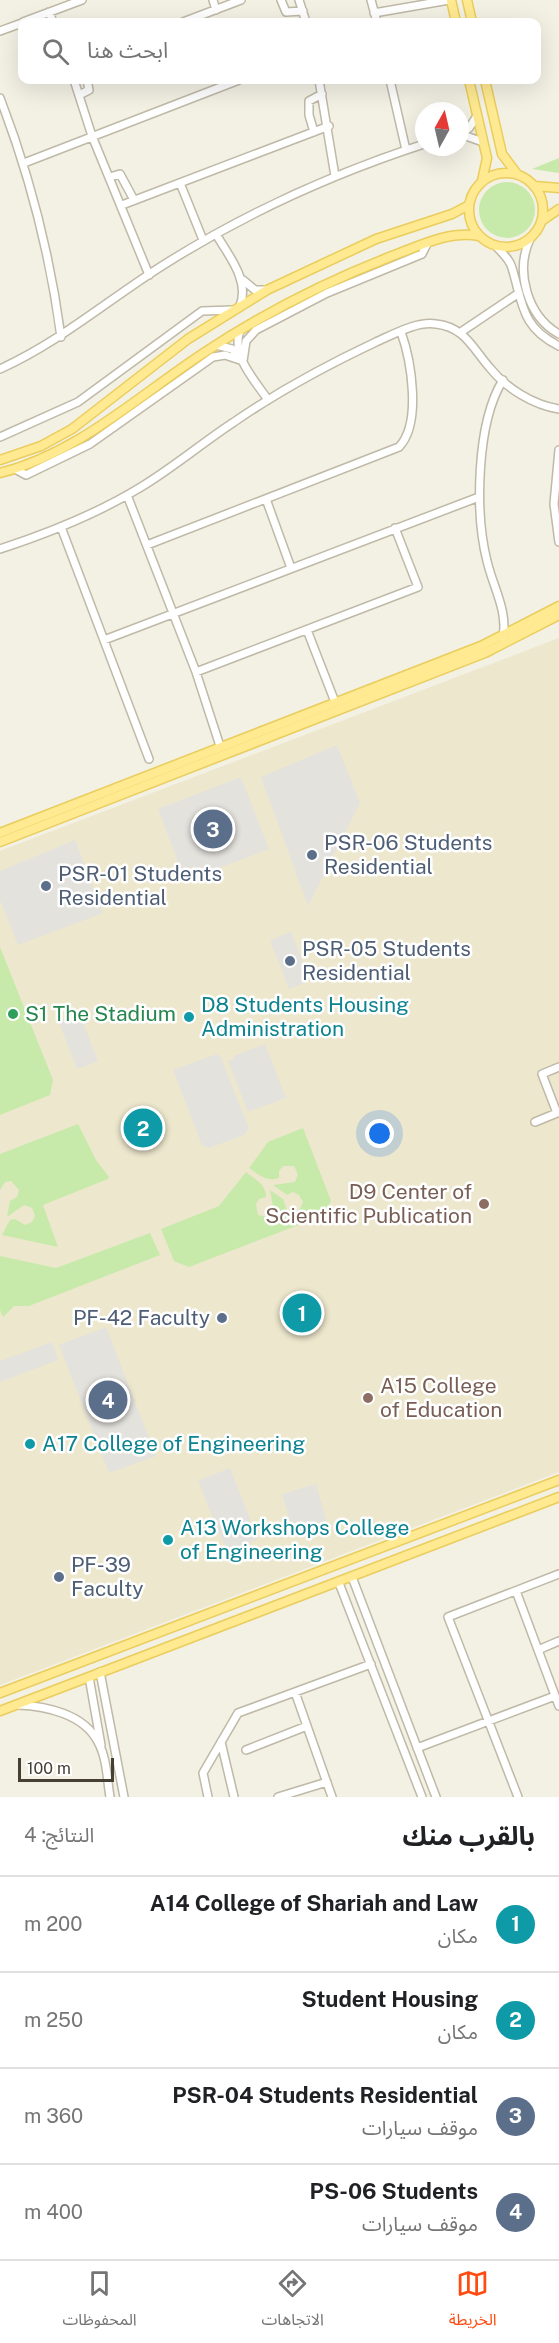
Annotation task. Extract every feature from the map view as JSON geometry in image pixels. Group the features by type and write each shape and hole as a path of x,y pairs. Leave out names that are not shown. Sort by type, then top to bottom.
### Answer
{"main road":[{"path":"450,0 455,18"},
{"path":"467,0 471,18"},
{"path":"470,84 487,167 482,181 473,192 469,205 470,220 479,236"},
{"path":"486,84 502,154 517,174 535,186 559,189"},
{"path":"482,181 503,172 517,174"},
{"path":"535,186 544,206 542,221"},
{"path":"0,460 41,446 72,429 100,410 154,364 236,308 267,290 376,239 452,214 469,205"},
{"path":"0,473 48,456 78,440 216,345 325,284 427,244 462,234 479,236 495,245 517,246 530,239 542,221 559,209"},
{"path":"0,833 502,637 559,606"},
{"path":"0,842 484,653 559,615"},
{"path":"0,1693 559,1480"},
{"path":"0,1711 559,1497"},
{"path":"346,1561 352,1577"},
{"path":"333,1566 339,1582"},
{"path":"97,1655 100,1672"},
{"path":"88,1659 89,1677"}],"street":[{"path":"35,18 82,0"},
{"path":"213,0 216,10"},
{"path":"194,18 241,0"},
{"path":"281,0 286,12 303,11"},
{"path":"299,0 305,18"},
{"path":"371,0 376,18"},
{"path":"374,13 450,0"},
{"path":"50,12 52,18"},
{"path":"0,31 18,25"},
{"path":"75,84 92,136 149,275"},
{"path":"79,95 89,90 88,84"},
{"path":"24,163 228,84"},
{"path":"320,84 329,126 335,176"},
{"path":"391,84 406,150"},
{"path":"314,132 309,115 309,101 322,94"},
{"path":"0,98 24,163 47,251 61,337"},
{"path":"469,128 477,116"},
{"path":"122,205 329,126"},
{"path":"469,137 483,142"},
{"path":"0,369 61,337 203,240 280,200 335,176 415,147"},
{"path":"110,177 120,174 134,200"},
{"path":"180,183 203,240"},
{"path":"0,436 78,402 202,311 236,308 244,291 241,278 216,234"},
{"path":"530,239 524,257 526,284 537,314 559,334"},
{"path":"242,360 246,341 256,330 327,293 418,256 427,244"},
{"path":"495,245 512,267 523,311 534,327 559,346"},
{"path":"241,278 255,290 267,290"},
{"path":"460,332 518,295 526,284"},
{"path":"0,549 61,527 127,495 268,400 342,358 401,332 433,323 460,332 488,366 503,380 533,401 559,409"},
{"path":"240,330 236,346 242,360 268,400"},
{"path":"147,545 389,452 403,443 411,411 412,384 401,332"},
{"path":"216,345 232,350 242,360"},
{"path":"15,469 26,474 90,444 213,357 225,355 242,360"},
{"path":"502,637 506,620 486,559 479,497 483,445 493,406 503,380"},
{"path":"559,450 554,494 559,542"},
{"path":"127,495 196,672 208,717 220,746"},
{"path":"104,640 479,497"},
{"path":"266,499 291,568"},
{"path":"61,527 149,759"},
{"path":"196,672 418,587 395,528"},
{"path":"506,620 523,626"},
{"path":"307,630 335,702"},
{"path":"535,1122 557,1113 542,1074 559,1067"},
{"path":"518,1797 448,1617 559,1574"},
{"path":"352,1577 436,1797"},
{"path":"339,1582 422,1797"},
{"path":"516,1591 559,1706"},
{"path":"538,1650 559,1641"},
{"path":"208,1797 203,1773 238,1713 371,1664"},
{"path":"100,1672 124,1797"},
{"path":"89,1677 110,1797"},
{"path":"295,1692 332,1797"},
{"path":"417,1748 555,1696"},
{"path":"15,1705 62,1711 85,1727 98,1741 104,1756"},
{"path":"246,1750 307,1726"},
{"path":"221,1742 234,1797"},
{"path":"278,1797 327,1782"}],"shaded area":[{"path":"559,638 559,1472 0,1685 0,851"},
{"name":"PSR-06 Students Residential","path":"337,745 360,803 308,906 261,777"},
{"path":"241,777 269,849 185,881 158,809"},
{"name":"PSR-01 Students Residential","path":"75,840 103,913 18,945 0,900 0,871"},
{"name":"PSR-05 Students Residential","path":"291,932 310,981 289,989 270,940"},
{"path":"79,1012 98,1061 77,1069 58,1020"},
{"path":"265,1044 286,1098 248,1112 228,1061 234,1059 233,1056"},
{"path":"217,1054 221,1057 249,1129 244,1135 209,1148 202,1145 173,1070"},
{"path":"106,1327 156,1456 109,1473 59,1345"},
{"path":"52,1342 58,1360 0,1382 0,1361"},
{"path":"230,1468 258,1539 227,1552 198,1481"},
{"path":"316,1484 328,1526 294,1536 282,1494"}],"green space":[{"path":"559,158 559,173 532,169"},
{"path":"507,182 518,184 527,190 533,199 535,210 533,221 527,230 518,236 507,238 496,236 487,230 481,221 479,210 481,199 487,190 496,184"},
{"name":"S1 The Stadium","path":"0,947 53,1080 50,1095 0,1115"},
{"path":"78,1124 96,1160 109,1177 108,1179 43,1205 58,1247 2,1235 10,1220 15,1219 25,1225 32,1222 35,1216 32,1208 24,1205 7,1217 10,1201 17,1197 19,1190 11,1181 5,1182 0,1190 0,1154"},
{"path":"303,1128 331,1201 322,1216 189,1267 174,1261 161,1229 219,1206 246,1172 260,1183 266,1193 266,1197 259,1199 256,1204 258,1215 268,1217 274,1211 270,1190 283,1199 287,1210 293,1212 300,1209 303,1202 299,1195 293,1192 287,1195 273,1185 295,1182 298,1174 294,1166 283,1166 279,1171 279,1178 274,1179 263,1177 249,1168 268,1142"},
{"path":"150,1233 160,1255 29,1306 14,1306 3,1317 0,1310 0,1256 56,1268"}],"place":[{"name":"PSR-04 Students Residential","path":"213,829"},
{"name":"PSR-06 Students Residential","path":"312,855"},
{"name":"PSR-01 Students Residential","path":"46,886"},
{"name":"PSR-05 Students Residential","path":"290,961"},
{"name":"S1 The Stadium","path":"13,1014"},
{"name":"D8 Students Housing Administration","path":"189,1017"},
{"name":"Student Housing","path":"143,1128"},
{"name":"D9 Center of Scientific Publication","path":"484,1204"},
{"name":"A14 College of Shariah and Law","path":"302,1313"},
{"name":"PF-42 Faculty","path":"222,1318"},
{"name":"A15 College of Education","path":"368,1398"},
{"name":"PS-06 Students","path":"108,1400"},
{"name":"A17 College of Engineering","path":"30,1444"},
{"name":"A13 Workshops College of Engineering","path":"168,1540"},
{"name":"PF-39 Faculty","path":"59,1577"}]}
